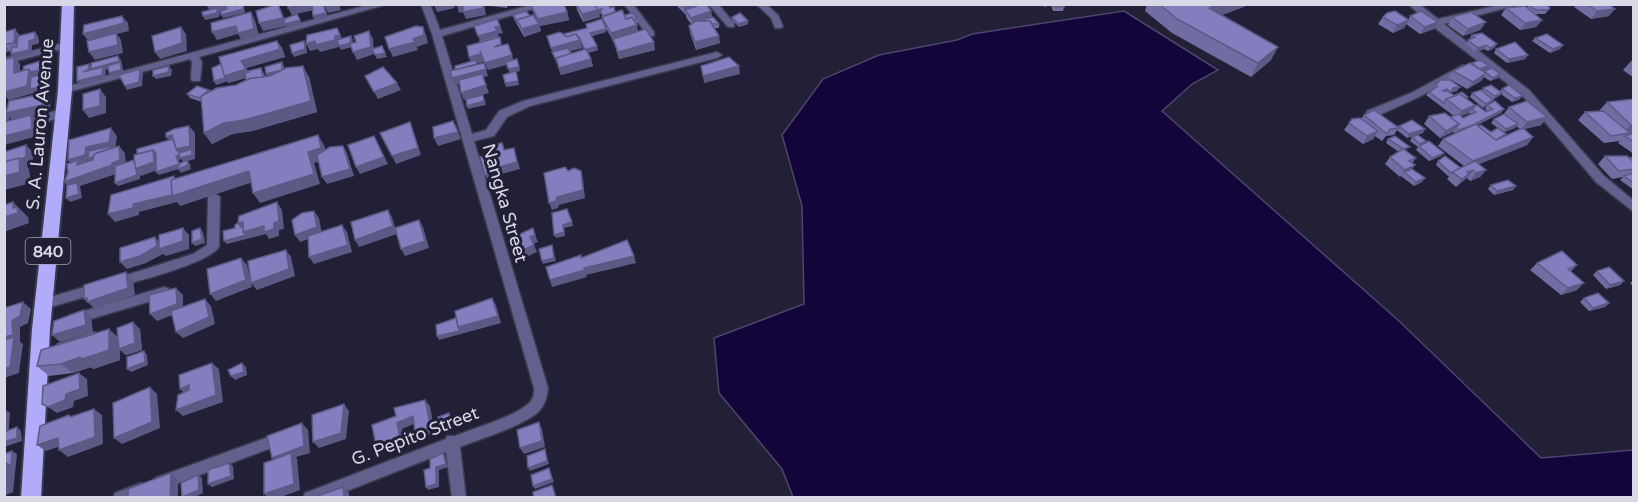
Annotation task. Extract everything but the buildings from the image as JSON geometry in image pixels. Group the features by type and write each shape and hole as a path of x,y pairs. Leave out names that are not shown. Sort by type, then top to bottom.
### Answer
{"highway":[{"name":"S. A. Lauron Avenue","path":"31,498 53,326 44,304 65,90 68,4"}],"street":[{"path":"65,90 384,4"},
{"name":"Nangka Street","path":"426,4 437,34 541,388 541,399 532,410"},
{"path":"437,34 546,4"},
{"path":"628,4 651,34"},
{"path":"712,4 731,25"},
{"path":"760,4 775,17 778,26"},
{"path":"1412,4 1525,92 1592,170 1634,208"},
{"path":"1434,23 1518,4"},
{"path":"4,61 67,45"},
{"path":"467,139 490,133 503,114 527,103 717,55"},
{"path":"193,56 197,62 196,79"},
{"path":"1371,114 1415,95 1480,58"},
{"path":"4,130 62,113"},
{"path":"44,304 207,253 213,247 214,197"},
{"path":"53,326 165,292"},
{"name":"G. Pepito Street","path":"310,498 532,410"},
{"path":"120,498 293,434"},
{"path":"452,441 459,498"}],"shaded area":[{"path":"1124,11 1218,70 1192,84 1162,111 1399,321 1541,458 1633,450 1633,497 793,497 782,469 719,393 714,338 804,304 802,206 782,135 823,79 879,55 957,40 972,34"}]}
